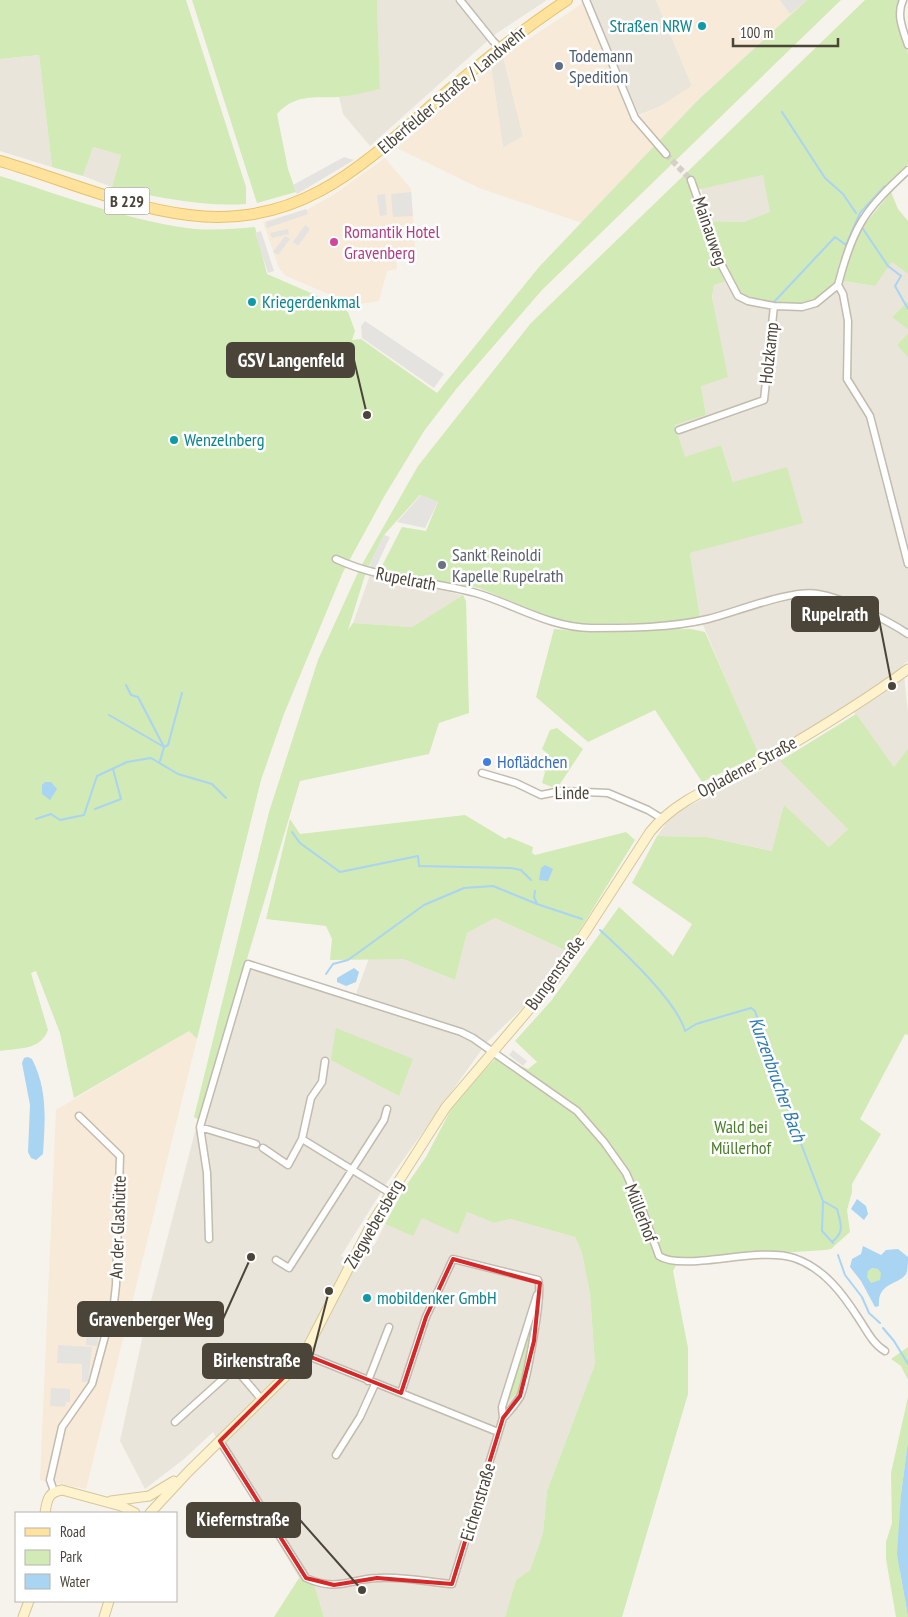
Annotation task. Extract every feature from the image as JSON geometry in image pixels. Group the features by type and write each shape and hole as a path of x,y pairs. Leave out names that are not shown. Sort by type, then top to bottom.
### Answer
{"main road":[{"name":"Elberfelder Straße / Landwehr","path":"0,161 126,201 164,211 208,217 246,216 291,206 337,182 376,154 500,48 568,0"},
{"name":"Opladener Straße","path":"612,891 661,818 681,803 764,761 908,669"},
{"name":"Bungenstraße","path":"492,1050 555,978 612,891"},
{"name":"Ziegwebersberg","path":"151,1512 188,1472 306,1355 367,1231 390,1193 446,1107 492,1050"},
{"path":"106,1501 149,1496 188,1472"},
{"path":"45,1512 49,1495 58,1491 106,1501 133,1512"},
{"path":"106,1501 117,1512"},
{"path":"23,1617 29,1602"},
{"path":"104,1617 109,1602"}],"street":[{"path":"460,0 492,41 500,48"},
{"path":"586,0 635,118 666,154"},
{"path":"903,0 900,11 901,24 908,45"},
{"path":"908,170 876,201 862,218 844,260 838,285 848,321 846,379 870,416 908,564"},
{"name":"Mainauweg","path":"691,180 712,243 729,283"},
{"name":"Holzkamp","path":"729,283 735,293 742,299 774,306 808,306 827,296 838,285"},
{"name":"Holzkamp","path":"679,430 764,400 774,306"},
{"name":"Rupelrath","path":"336,559 370,572 476,593 547,619 589,628 679,624 816,593 877,616 908,634"},
{"name":"Linde","path":"482,773 516,783 542,795 561,791 608,793 648,810 661,818"},
{"name":"Müllerhof","path":"200,1128 248,964 461,1032 492,1050 577,1111 604,1142 626,1173 644,1212 659,1256 675,1262 742,1255 776,1255 793,1258 815,1268 833,1283 872,1340 885,1351"},
{"path":"263,1148 288,1164 302,1140 311,1098 322,1082 325,1060"},
{"path":"276,1260 289,1268 384,1120 387,1109"},
{"name":"An der Glashütte","path":"58,1491 50,1480 59,1435 69,1415 92,1384 114,1303 116,1285 120,1156 79,1116"},
{"path":"209,1239 207,1173 200,1128 256,1144"},
{"path":"302,1140 390,1193"},
{"name":"Eichenstraße","path":"220,1441 306,1578 316,1583 334,1585 377,1578 452,1584 503,1418 520,1396 534,1342 539,1291 538,1280 453,1258 426,1317 401,1393"},
{"name":"Eichenstraße","path":"503,1418 502,1407 532,1305 539,1291"},
{"path":"368,1381 389,1327"},
{"path":"306,1355 498,1432"},
{"path":"175,1422 235,1368 262,1400"},
{"path":"336,1454 360,1417 375,1384"}],"highlighted area":[{"path":"453,1259 540,1283 534,1341 520,1396 503,1418 452,1584 377,1578 334,1585 306,1578 220,1441 306,1355 401,1393 426,1317"}],"shaded area":[{"path":"377,0 547,0 494,35 370,146 343,114 339,97 380,89"},
{"path":"589,0 656,0 692,86 661,106 639,115"},
{"path":"656,0 807,0 698,100 582,223 479,188 397,148 491,66 503,148 523,136 503,56 583,3 633,119 661,106 692,86"},
{"path":"780,0 807,0 790,14"},
{"path":"39,55 52,167 0,151 0,59"},
{"path":"503,56 523,136 503,148 491,66"},
{"path":"93,147 121,155 112,187 83,176"},
{"path":"344,157 354,160 297,194 293,185"},
{"path":"385,158 411,189 415,247 395,248 397,269 387,271 379,301 354,305 286,276 279,268 263,222 308,209 333,195"},
{"path":"763,175 771,212 744,222 709,221 701,188"},
{"path":"411,192 413,216 393,217 391,194"},
{"path":"385,194 387,215 380,216 377,195"},
{"path":"306,209 308,214 267,228 266,222"},
{"path":"305,225 310,229 298,246 293,242"},
{"path":"288,229 289,234 272,238 270,233"},
{"path":"261,231 274,271 268,273 255,233"},
{"path":"285,236 290,239 278,255 273,252"},
{"path":"892,262 908,274 908,301 892,317 908,330 908,333 897,345 908,358 908,661 903,665 908,713 908,748 894,767 851,708 815,730 772,751 849,828 829,847 784,806 773,851 707,837 657,836 674,813 764,769 700,618 690,553 751,536 721,445 685,458 675,425 706,415 701,386 714,285 725,282 734,296 748,305 774,308 811,308 826,298 843,281 875,286"},
{"path":"365,321 444,374 434,388 362,338 361,326"},
{"path":"421,495 438,502 425,528 397,522"},
{"path":"384,535 390,537 374,571 369,570 372,558"},
{"path":"370,575 463,595 412,627 353,623"},
{"path":"495,918 567,951 535,996 487,1042 388,1181 341,1256 356,1264 375,1244 385,1224 413,1235 421,1218 467,1212 494,1223 510,1219 575,1237 582,1253 590,1294 595,1364 547,1491 543,1533 530,1570 516,1580 505,1617 324,1617 314,1584 299,1578 213,1432 184,1459 145,1489 120,1441 147,1316 196,1128 203,1123 220,1063 235,1024 250,968 353,1002 369,958 403,959 455,980 467,933"},
{"path":"189,1031 197,1039 86,1489 40,1480 56,1110"},
{"path":"513,1050 527,1061 523,1066 509,1055"},
{"path":"87,1327 100,1328 97,1346 86,1345"},
{"path":"58,1345 92,1347 88,1382 82,1382 82,1364 57,1363"},
{"path":"51,1388 70,1389 70,1402 66,1402 65,1407 50,1406"}],"green space":[{"path":"0,0 186,0 246,187 246,204 195,203 112,187 121,155 93,147 83,176 52,167 39,55 0,59"},
{"path":"192,0 377,0 380,89 343,96 305,98 291,103 277,114 288,169 296,192 257,203"},
{"path":"807,0 841,0 542,290 457,388 424,431 385,495 343,572 284,714 261,780 197,1039 189,1031 74,1098 60,1033 36,971 31,973 48,1030 45,1037 35,1045 0,1051 0,176 92,206 163,224 204,229 255,227 267,274 341,306 348,312 355,331 352,340 361,339 437,393 539,267 698,100"},
{"path":"865,0 898,0 898,19 908,53 908,164 863,209 839,264 834,284 816,300 801,304 757,300 740,293 729,276 709,221 744,222 770,212 763,175 692,191 711,250 725,282 714,285 712,298 728,377 701,386 706,415 675,425 685,457 721,445 733,482 787,467 803,523 690,553 700,618 650,623 575,624 547,616 479,588 383,571 383,564 402,527 426,531 438,502 420,495 384,535 366,572 348,630 353,623 412,627 463,595 466,601 469,713 439,723 429,754 300,781 199,1120 194,1117 269,812 318,660 360,568 418,466 531,323"},
{"path":"891,192 898,209 908,221 908,274 892,262 875,286 843,281 856,235"},
{"path":"389,228 393,228 397,234 393,240 389,240 385,236 385,232"},
{"path":"908,301 908,330 892,317"},
{"path":"908,333 908,358 897,345"},
{"path":"554,629 575,631 691,629 705,632 759,755 702,782 655,710 588,742 536,697"},
{"name":"Wald bei Müllerhof","path":"856,714 894,767 908,748 908,1035 905,1034 860,1119 881,1134 852,1184 852,1192 847,1210 850,1232 831,1249 825,1250 679,1259 673,1271 688,1348 688,1394 622,1617 505,1617 516,1580 530,1570 543,1533 547,1491 595,1364 590,1294 582,1253 575,1237 510,1219 494,1223 467,1212 458,1234 422,1218 413,1236 385,1224 405,1187 426,1157 456,1100 497,1057 528,1069 537,1062 515,1041 551,1001 619,907 673,956 692,924 632,883 657,836 707,837 772,851 784,805 829,847 848,829 780,761"},
{"path":"557,728 583,749 560,784 552,787 542,783 545,772 543,769 549,755 542,749 550,730"},
{"path":"465,815 505,839 509,837 533,847 532,853 535,855 626,832 635,840 567,951 495,918 467,933 455,980 403,959 330,960 332,939 326,926 266,919 290,819 300,834"},
{"path":"336,1028 413,1059 399,1096 331,1060"},
{"path":"874,1268 882,1276 874,1284 866,1276"},
{"path":"530,1320 534,1321 518,1392 504,1405"},
{"path":"908,1347 908,1380 901,1366 891,1359"},
{"path":"908,1397 908,1441 901,1495 900,1572 908,1617 896,1617 886,1559 886,1542 892,1523 891,1473"},
{"path":"299,1578 314,1584 324,1617 274,1617"}],"water":[{"path":"45,782 51,782 57,789 50,800 42,794 42,785"},
{"path":"545,865 553,869 548,881 539,880 541,868"},
{"path":"354,968 359,972 356,982 346,986 337,982 337,978"},
{"path":"24,1058 32,1059 41,1082 44,1106 43,1154 36,1160 31,1158 28,1152 30,1105 22,1063"},
{"path":"857,1199 866,1206 868,1214 864,1220 851,1209"},
{"path":"863,1246 881,1255 886,1250 898,1249 908,1257 906,1274 881,1292 879,1306 875,1307 861,1281 850,1267 852,1259 861,1254","holes":["872,1268 878,1269 881,1273 880,1280 871,1283 867,1277 868,1271"]},
{"path":"908,1441 908,1617 897,1554 901,1495"}],"waterway":[{"path":"782,112 825,178 843,194 856,213"},
{"path":"774,302 835,237 846,245 860,213 885,186"},
{"path":"861,226 888,266 901,276 895,286 908,309"},
{"path":"126,685 131,695 138,697 164,747 160,761"},
{"path":"109,715 164,747 168,745 182,693"},
{"name":"Kurzenbrucher Bach","path":"36,819 51,814 60,820 84,815 97,776 127,762 151,758 178,774 212,784 226,798"},
{"path":"95,809 121,799 113,769"},
{"name":"Kurzenbrucher Bach","path":"292,832 300,843 340,872 418,856 419,866 511,868 521,870 531,880"},
{"path":"326,974 333,964 348,960 424,905 464,888 493,886 537,904"},
{"name":"Kurzenbrucher Bach","path":"535,891 534,897 537,904 582,919"},
{"name":"Kurzenbrucher Bach","path":"600,930 661,992 672,1006 685,1031 696,1024 751,1008 755,1011 787,1107 823,1201 837,1209 841,1227 839,1235 832,1242"},
{"name":"Kurzenbrucher Bach","path":"823,1201 822,1231 833,1243"},
{"name":"Kurzenbrucher Bach","path":"838,1255 845,1275 862,1297 869,1313 880,1323"},
{"name":"Kurzenbrucher Bach","path":"883,1328 894,1341 908,1364"}],"tunnel":[{"path":"666,154 691,180"}],"place":[{"name":"Straßen NRW","path":"702,26"},
{"name":"Todemann Spedition","path":"559,66"},
{"name":"Romantik Hotel Gravenberg","path":"334,242"},
{"name":"Kriegerdenkmal","path":"252,302"},
{"name":"GSV Langenfeld","path":"367,415"},
{"name":"Wenzelnberg","path":"174,440"},
{"name":"Sankt Reinoldi Kapelle Rupelrath","path":"442,565"},
{"name":"Rupelrath","path":"892,686"},
{"name":"Hoflädchen","path":"487,762"},
{"name":"Gravenberger Weg","path":"251,1257"},
{"name":"Birkenstraße","path":"329,1291"},
{"name":"mobildenker GmbH","path":"367,1298"},
{"name":"Kiefernstraße","path":"362,1590"}]}
